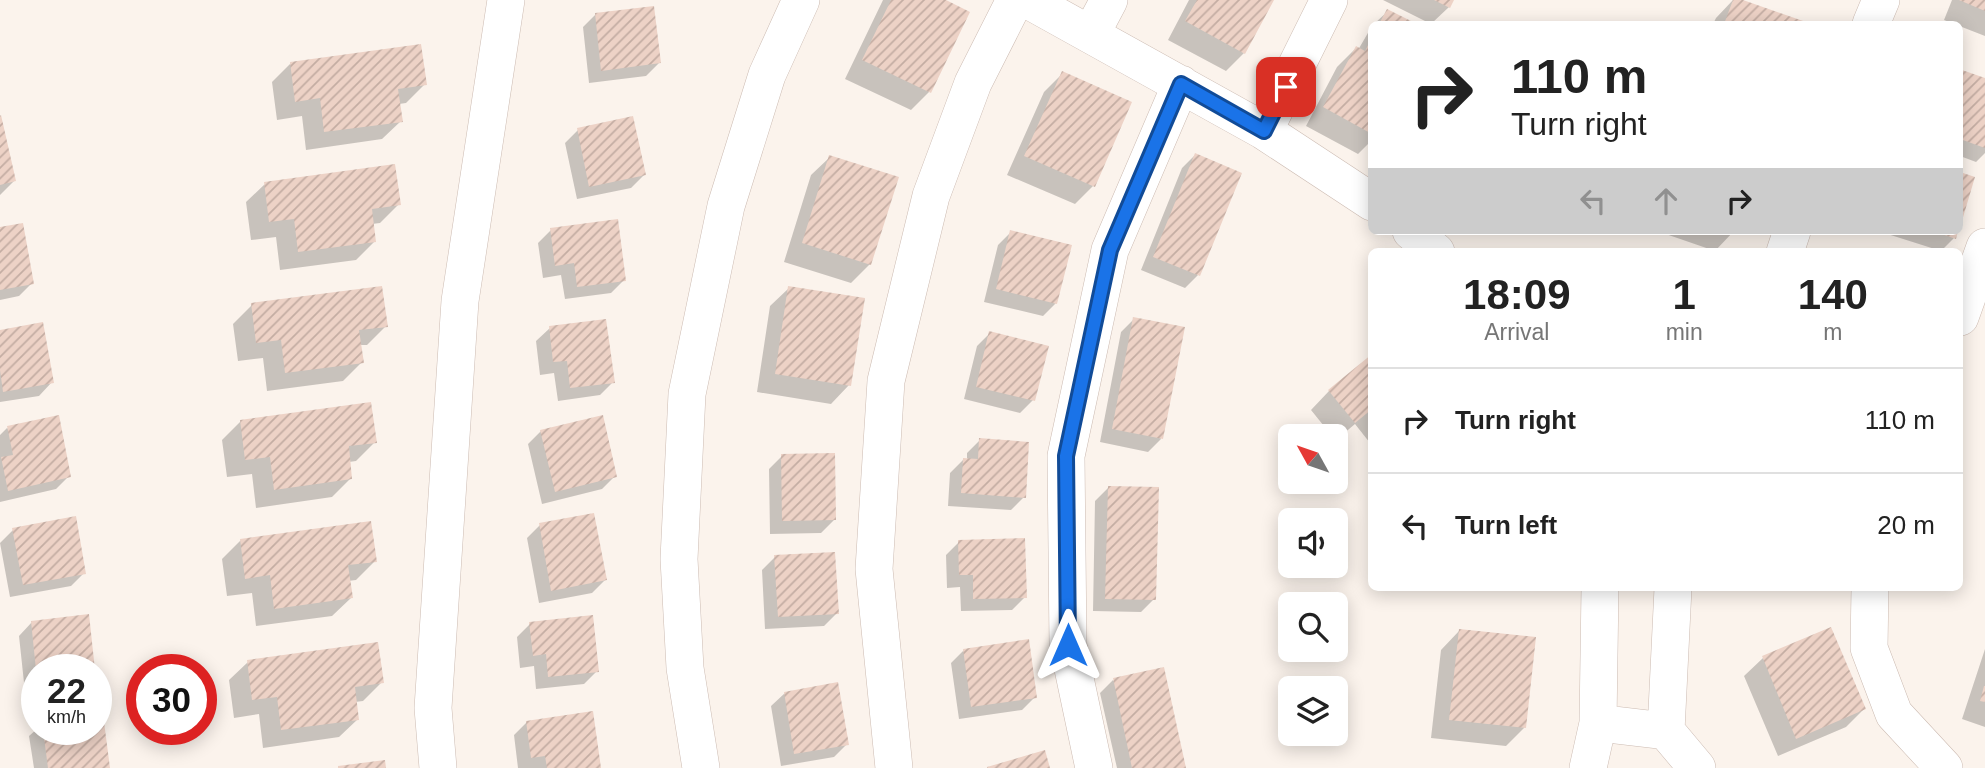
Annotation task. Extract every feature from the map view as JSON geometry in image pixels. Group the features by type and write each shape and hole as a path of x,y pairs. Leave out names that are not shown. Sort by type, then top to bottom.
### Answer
{"street":[{"path":"438,768 433,708 460,301 506,0"},
{"path":"701,768 685,668 680,559 687,394 726,206 767,75 802,0"},
{"path":"894,768 874,569 886,381 931,196 973,83 1016,0"},
{"path":"1028,0 1264,131 1368,199"},
{"path":"1091,34 1110,0"},
{"path":"1264,131 1329,0"},
{"path":"1872,21 1881,0"},
{"path":"1094,768 1068,645 1066,456 1110,250 1181,84"},
{"path":"1416,235 1431,248"},
{"path":"1963,309 1985,247"},
{"path":"1588,768 1598,723 1600,591"},
{"path":"1666,731 1673,591"},
{"path":"1870,591 1869,648 1894,715 1944,768"},
{"path":"1598,723 1666,731 1698,768"}],"building":[{"path":"891,0 946,0 970,12 931,93 862,60"},
{"path":"1197,0 1274,0 1245,54 1185,21"},
{"path":"1434,0 1454,0 1450,8"},
{"path":"1733,0 1743,0 1803,21 1725,21"},
{"path":"1959,0 1985,0 1985,11"},
{"path":"654,6 661,63 601,71 595,13"},
{"path":"1387,9 1411,21 1381,21"},
{"path":"421,44 427,85 398,89 403,122 324,132 320,98 295,102 290,62"},
{"path":"1368,45 1368,132 1323,107 1356,46 1365,51"},
{"path":"1963,70 1985,78 1985,148 1963,140"},
{"path":"1062,71 1132,102 1095,187 1024,156"},
{"path":"0,116 16,181 0,185"},
{"path":"633,116 646,175 589,187 577,128"},
{"path":"1195,153 1242,173 1200,276 1153,257"},
{"path":"829,155 899,177 871,265 802,243"},
{"path":"395,164 401,205 372,209 376,242 298,252 294,219 269,222 264,182"},
{"path":"1963,173 1975,177 1963,217"},
{"path":"618,219 626,281 577,287 574,263 555,266 550,228"},
{"path":"23,223 34,284 0,290 0,227"},
{"path":"1010,230 1072,245 1057,304 996,289"},
{"path":"382,286 388,327 359,330 364,363 285,373 281,340 256,343 251,303"},
{"path":"788,286 865,298 851,386 775,374"},
{"path":"1133,317 1185,327 1163,439 1112,429"},
{"path":"606,319 615,383 570,388 567,361 553,362 549,326"},
{"path":"43,322 54,383 3,392 0,330"},
{"path":"989,331 1049,346 1035,401 976,387"},
{"path":"1368,357 1368,412 1355,423 1328,390"},
{"path":"371,402 377,443 349,446 352,479 274,490 270,457 245,460 240,420"},
{"path":"59,415 71,477 8,491 1,457 13,455 7,426"},
{"path":"603,415 617,477 555,492 540,430"},
{"path":"979,438 1029,442 1026,498 961,493 963,458 978,459"},
{"path":"835,453 836,520 782,521 781,454"},
{"path":"1108,486 1159,487 1156,600 1105,599"},
{"path":"594,513 607,580 551,591 539,523"},
{"path":"76,516 86,574 23,585 12,528"},
{"path":"371,521 377,562 348,565 353,598 274,609 270,575 245,579 240,539"},
{"path":"1025,538 1027,598 973,599 973,575 959,575 958,540"},
{"path":"835,552 839,614 778,617 774,555"},
{"path":"89,614 93,654 34,654 31,621"},
{"path":"593,615 599,672 548,677 546,654 533,656 529,622"},
{"path":"1831,627 1866,709 1796,739 1762,656"},
{"path":"1459,629 1536,637 1526,728 1449,720"},
{"path":"1029,639 1037,698 971,707 963,649"},
{"path":"378,642 384,683 355,687 359,720 281,730 277,697 252,700 247,660"},
{"path":"1164,667 1186,768 1132,768 1113,678"},
{"path":"838,682 849,745 794,754 784,692"},
{"path":"1985,686 1985,702 1980,701"},
{"path":"593,711 601,768 547,768 545,756 531,758 526,721"},
{"path":"45,745 107,745 110,768 48,768"},
{"path":"1045,750 1050,768 987,768 987,767"},
{"path":"385,760 386,768 338,768 338,766"}],"route":[{"path":"1068,645 1066,456 1110,250 1181,84 1264,131 1286,87"}]}
